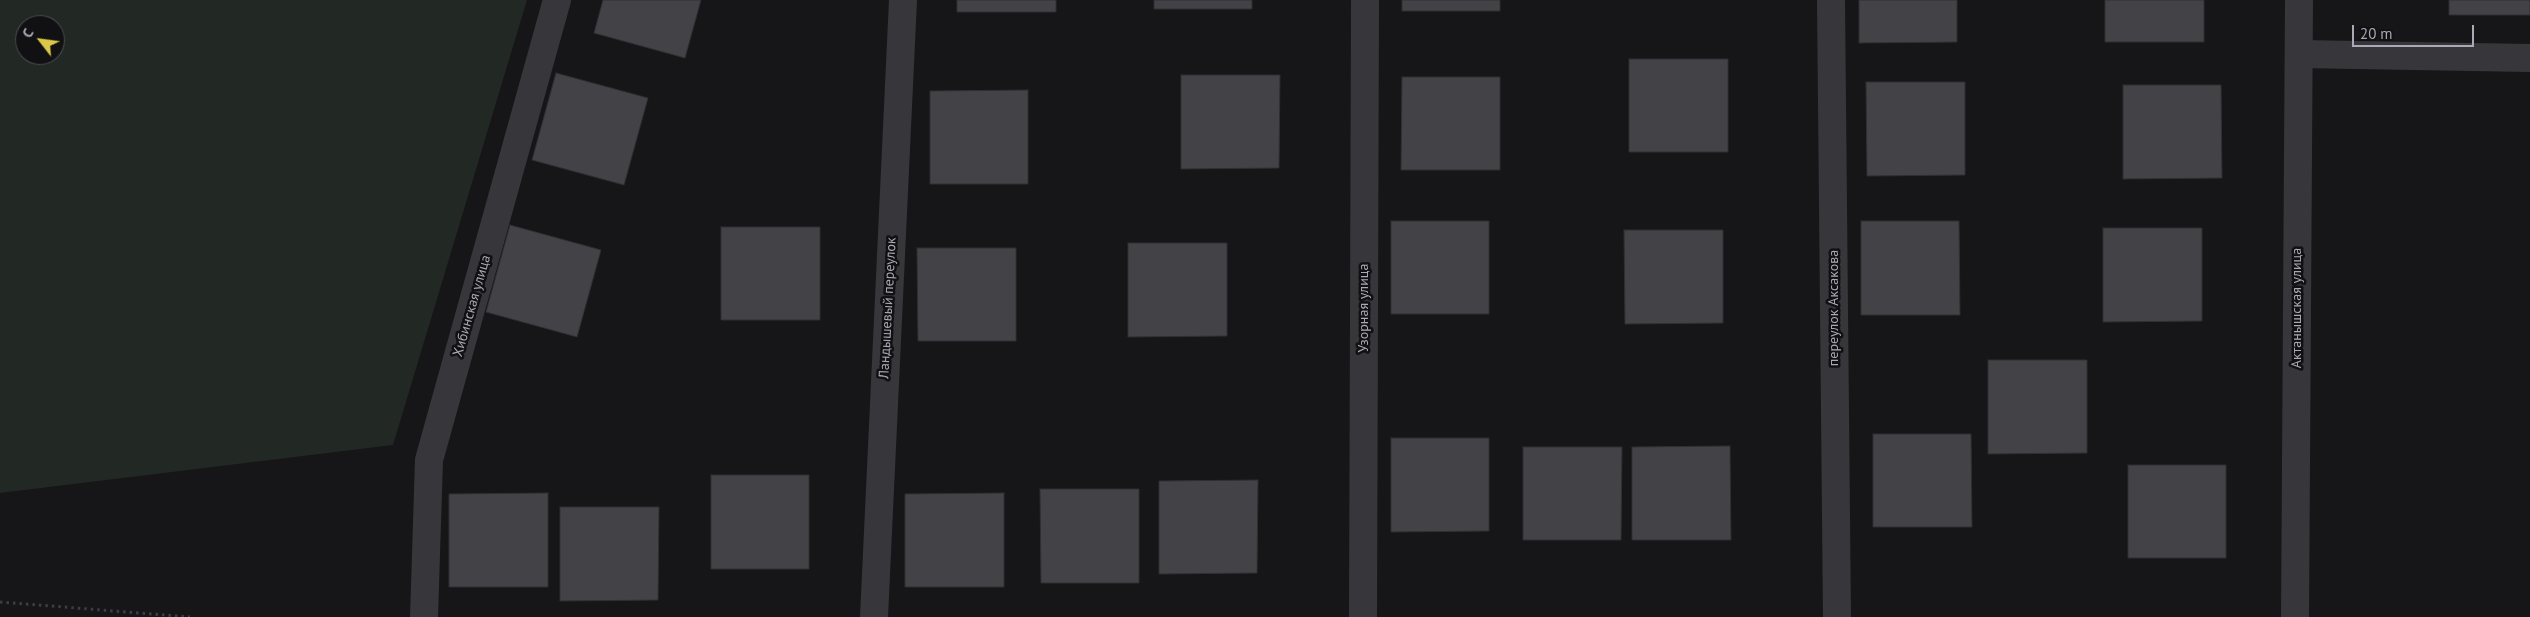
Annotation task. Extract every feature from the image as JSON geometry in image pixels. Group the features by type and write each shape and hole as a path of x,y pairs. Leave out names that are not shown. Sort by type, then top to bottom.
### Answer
{"street":[{"name":"Хибинская улица","path":"424,617 428,460 557,0"},
{"name":"Ландышевый переулок","path":"874,617 902,0"},
{"name":"Узорная улица","path":"1363,617 1365,0"},
{"name":"переулок Аксакова","path":"1831,0 1836,617"},
{"name":"Актанышская улица","path":"2295,617 2299,0"},
{"path":"2299,54 2530,58"}],"path":[{"path":"0,602 190,617"}],"shaded area":[{"path":"0,0 527,0 393,445 0,493"}],"building":[{"path":"603,0 701,0 685,58 594,33"},
{"path":"957,0 1056,0 1056,12 957,12"},
{"path":"1154,0 1252,0 1252,9 1154,9"},
{"path":"1402,0 1500,0 1500,11 1402,11"},
{"path":"1859,0 1957,0 1957,42 1859,43"},
{"path":"2105,0 2204,0 2204,42 2105,42"},
{"path":"2449,0 2530,0 2530,15 2449,15"},
{"path":"1629,59 1728,59 1728,152 1629,152"},
{"path":"556,73 648,98 624,185 532,160"},
{"path":"1181,75 1280,75 1279,168 1181,169"},
{"path":"1402,77 1500,77 1500,170 1401,170"},
{"path":"1866,82 1965,82 1965,175 1867,176"},
{"path":"2123,85 2221,85 2222,178 2123,179"},
{"path":"1028,90 1028,184 930,184 930,91"},
{"path":"1391,221 1489,221 1489,314 1391,314"},
{"path":"1861,221 1959,221 1960,315 1861,315"},
{"path":"510,225 601,250 577,337 486,312"},
{"path":"721,227 820,227 820,320 721,320"},
{"path":"2103,228 2202,228 2202,321 2103,322"},
{"path":"1624,230 1723,230 1723,323 1625,324"},
{"path":"1128,243 1227,243 1227,336 1128,337"},
{"path":"917,248 1016,248 1016,341 918,341"},
{"path":"1988,360 2087,360 2087,453 1988,454"},
{"path":"1873,434 1971,434 1972,527 1873,527"},
{"path":"1391,438 1489,438 1489,531 1391,532"},
{"path":"1730,446 1731,540 1632,540 1632,447"},
{"path":"1523,447 1622,447 1621,540 1523,540"},
{"path":"2128,465 2226,465 2226,558 2128,558"},
{"path":"711,475 809,475 809,569 711,569"},
{"path":"1258,480 1257,573 1159,574 1159,481"},
{"path":"1040,489 1139,489 1139,583 1041,583"},
{"path":"548,493 548,587 449,587 449,494"},
{"path":"1004,493 1004,587 905,587 905,494"},
{"path":"560,507 659,507 658,600 560,601"}]}
